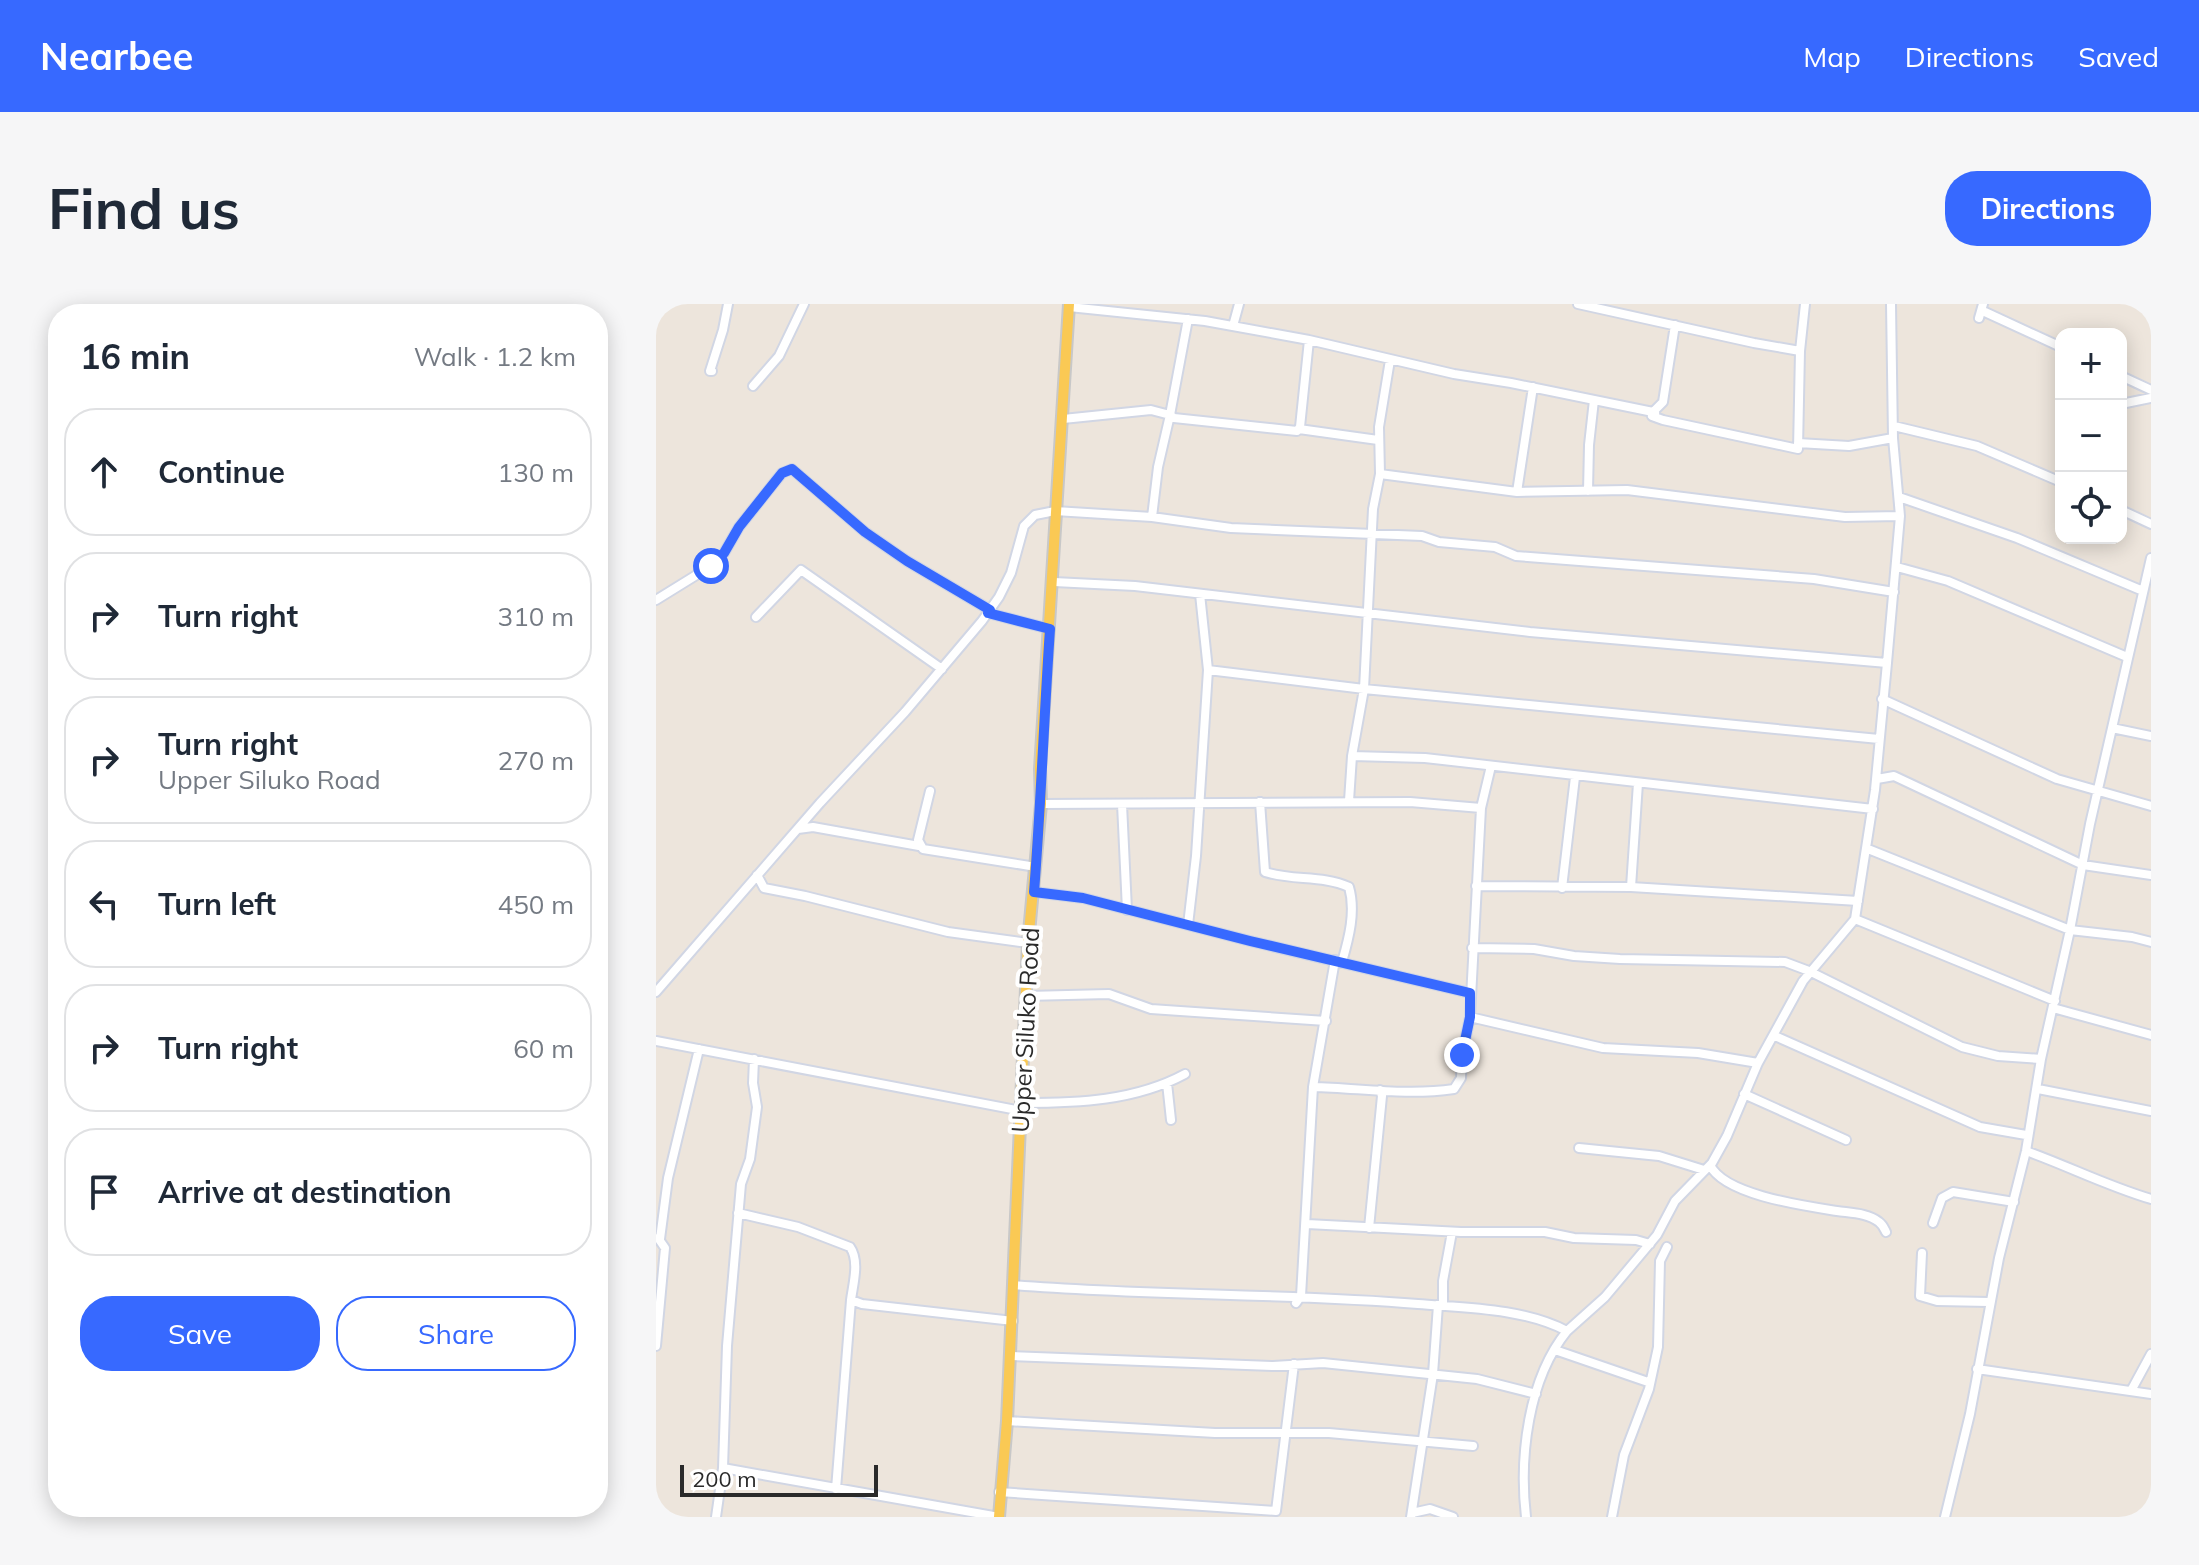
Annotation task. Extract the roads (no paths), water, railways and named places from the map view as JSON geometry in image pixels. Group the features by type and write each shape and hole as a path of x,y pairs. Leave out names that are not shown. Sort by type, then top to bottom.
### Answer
{"main road":[{"name":"Upper Siluko Road","path":"999,1517 1013,1321 1028,943 1041,804 1040,769 1069,305"}],"street":[{"path":"712,371 728,304"},
{"path":"753,386 779,356 804,304"},
{"path":"1133,314 1139,304"},
{"path":"1233,326 1239,304"},
{"path":"1578,304 1800,351"},
{"path":"1675,325 1663,402 1652,416 1798,449 1800,351 1805,304"},
{"path":"1526,1517 1525,1464 1536,1394 1555,1350 1567,1331 1605,1297 1650,1244 1675,1201 1707,1167 1727,1136 1758,1063 1809,971 1855,919 1877,779 1900,516 1893,438 1891,304"},
{"path":"2144,304 2151,307"},
{"path":"1069,305 1233,326 1653,412 1658,409"},
{"path":"1982,311 2055,344"},
{"path":"1152,517 1158,467 1188,319"},
{"path":"1299,429 1309,340"},
{"path":"1349,801 1352,756 1364,689 1371,535 1380,474 1378,440 1390,360"},
{"path":"2127,379 2151,390"},
{"path":"1517,492 1533,387"},
{"path":"2127,403 2151,398"},
{"path":"1588,491 1594,400"},
{"path":"1063,419 1151,410 1174,418 1260,429 1299,429 1378,440"},
{"path":"1894,426 1977,446 2055,479"},
{"path":"1798,443 1849,446 1893,438"},
{"path":"656,600 711,566 724,553 739,527 782,473 792,469 865,532 989,612 1050,629"},
{"path":"1380,474 1517,492 1655,493 1845,517 1900,516"},
{"path":"1899,497 2017,538 2143,591"},
{"path":"656,992 989,612 1011,573 1024,526 1035,515 1055,511 1152,517 1231,528 1422,536 1439,542 1495,547 1516,556 1814,579 1894,592"},
{"path":"2127,513 2151,524"},
{"path":"1945,1517 1970,1414 1989,1302 2026,1151 2026,1135 2038,1089 2041,1059 2097,792 2151,558"},
{"path":"1897,567 1948,581 2127,657"},
{"path":"756,617 801,570 942,669"},
{"path":"1054,582 1135,586 1530,632 1887,663"},
{"path":"1188,925 1208,670 1200,594"},
{"path":"2138,610 2151,613"},
{"path":"1208,670 1364,689 1879,739"},
{"path":"1882,699 2057,779 2151,806"},
{"path":"2112,728 2151,736"},
{"path":"1352,756 1425,758 1873,809"},
{"path":"1313,1087 1402,1093 1454,1089 1461,1078 1470,1017 1481,808 1491,766"},
{"path":"1877,779 1894,776 2083,865 2151,875"},
{"path":"1562,888 1575,777"},
{"path":"1631,887 1638,783"},
{"path":"919,846 930,791"},
{"path":"1041,804 1349,801 1430,802 1481,808"},
{"path":"1260,802 1265,872 1285,878 1333,880 1349,887 1352,899 1349,939 1339,961 1313,1087 1307,1224 1298,1299"},
{"path":"1122,804 1127,910"},
{"path":"797,829 813,827 1036,867"},
{"path":"1868,849 2070,930 2151,942"},
{"path":"757,875 764,888 948,932 1028,943"},
{"path":"1476,886 1631,887 1858,901"},
{"path":"1034,892 1083,898 1470,993"},
{"path":"1855,919 2054,1005 2151,1035"},
{"path":"1472,948 1534,949 1620,959 1778,962 1809,971 1962,1047 1998,1056 2041,1059"},
{"path":"1026,996 1109,994 1151,1009 1326,1021"},
{"path":"1470,1017 1603,1048 1698,1053 1758,1063"},
{"path":"1775,1036 1980,1127 2026,1135"},
{"path":"656,1041 1022,1107 1108,1099 1167,1086 1185,1074"},
{"path":"656,1343 665,1248 658,1238 668,1178 699,1049"},
{"path":"716,1517 723,1468 727,1346 738,1213 757,1107 753,1083 754,1059"},
{"path":"2038,1089 2151,1111"},
{"path":"1369,1228 1380,1139 1380,1090"},
{"path":"1744,1094 1846,1140"},
{"path":"1579,1148 1659,1156 1707,1167 1734,1185 1782,1201 1865,1216 1880,1222 1886,1232"},
{"path":"2026,1151 2100,1183 2151,1199"},
{"path":"1933,1223 1942,1198 1953,1192 2014,1202"},
{"path":"738,1213 798,1227 850,1247 855,1261 836,1489"},
{"path":"1307,1224 1452,1232 1545,1232 1574,1238 1636,1240 1650,1244"},
{"path":"1452,1232 1412,1515 1430,1509 1453,1517"},
{"path":"1612,1517 1624,1455 1649,1389 1658,1347 1660,1261 1667,1247"},
{"path":"1922,1253 1920,1296 1937,1301 1989,1302"},
{"path":"1014,1285 1440,1306 1507,1313 1552,1323 1567,1331"},
{"path":"851,1300 862,1304 1013,1321"},
{"path":"1555,1350 1648,1382"},
{"path":"2132,1389 2151,1354"},
{"path":"1010,1356 1273,1366 1323,1363 1477,1379 1536,1394"},
{"path":"999,1492 1276,1514 1294,1364"},
{"path":"1977,1369 2151,1394"},
{"path":"1007,1421 1096,1428 1285,1435 1329,1433 1473,1446"},
{"path":"723,1468 999,1517"}]}
